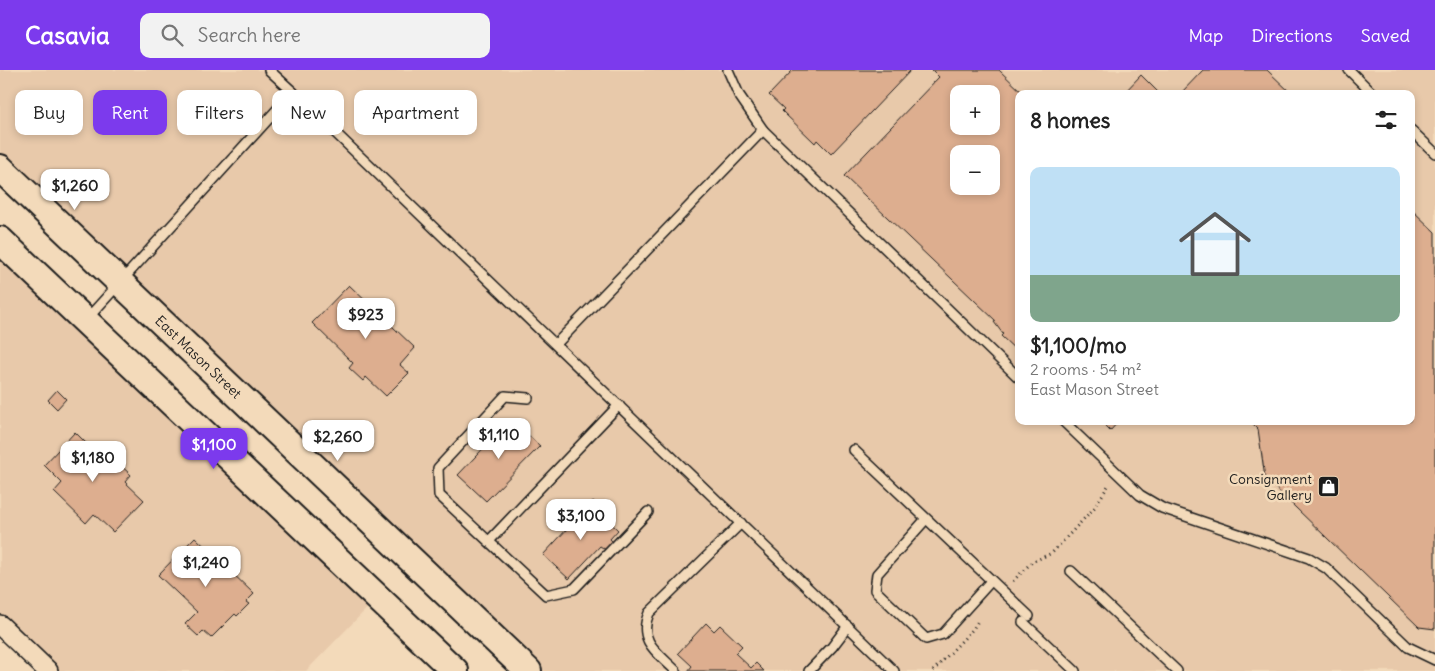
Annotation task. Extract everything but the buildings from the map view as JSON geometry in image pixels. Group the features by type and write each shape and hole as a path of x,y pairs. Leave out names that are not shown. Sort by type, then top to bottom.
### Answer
{"main road":[{"name":"East Mason Street","path":"0,168 528,671"},
{"path":"0,240 455,671"}],"street":[{"path":"0,625 48,671"}],"lane":[{"path":"270,70 291,90"},
{"path":"728,70 739,95 763,130 1015,374"},
{"path":"1349,70 1369,90"},
{"path":"86,320 272,115"},
{"path":"556,344 763,130"},
{"path":"1415,134 1435,153"},
{"path":"338,135 894,671"},
{"path":"528,398 505,396 438,468 440,495 546,595 574,590 648,512"},
{"path":"489,541 619,405"},
{"path":"1067,425 1140,495 1162,508 1309,558 1326,568 1408,648 1435,660"},
{"path":"854,450 992,581 1075,671"},
{"path":"926,519 877,574 875,590 926,639 943,634 992,581"},
{"path":"676,671 651,647 647,639 645,622 649,613 741,523"},
{"path":"1071,571 1177,671"},
{"path":"809,671 832,647 848,626"}],"path":[{"path":"934,671 973,629 986,610 1032,562 1052,552 1095,507 1111,482 1113,470"}],"shaded area":[{"path":"0,70 1435,70 1435,671 528,671 0,168"},
{"path":"0,240 378,597 306,671 48,671 0,625"}],"place":[{"name":"Consignment Gallery","path":"1328,487"}]}
